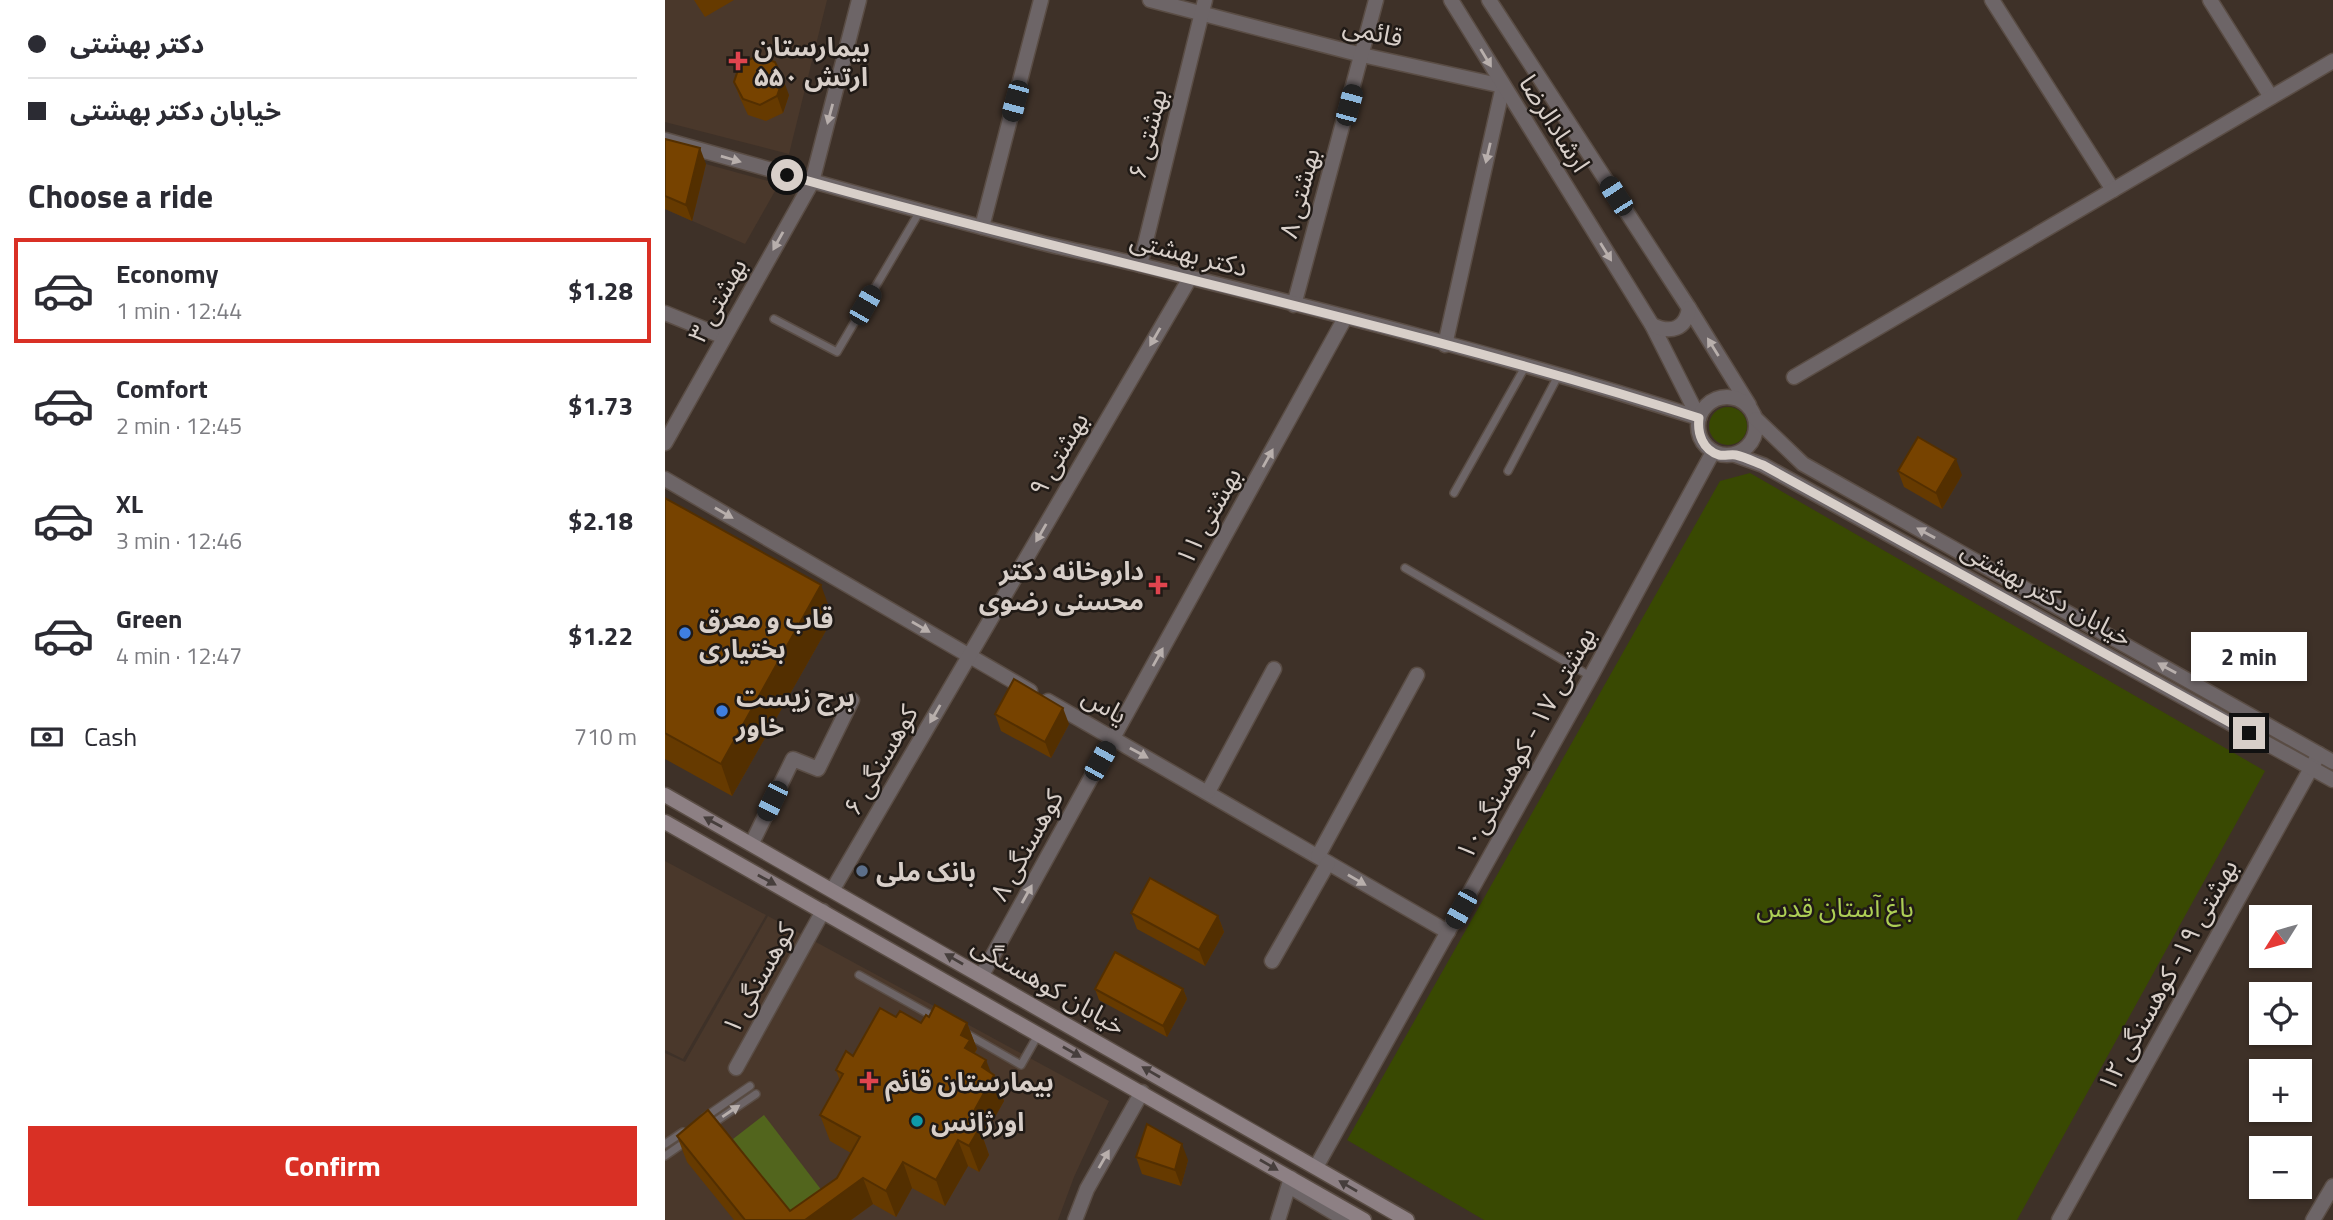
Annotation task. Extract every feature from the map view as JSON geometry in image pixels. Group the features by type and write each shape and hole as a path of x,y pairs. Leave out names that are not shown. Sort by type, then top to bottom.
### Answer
{"main road":[{"name":"خیابان کوهسنگی","path":"665,795 1407,1220"},
{"name":"خیابان کوهسنگی","path":"665,822 1142,1092 1290,1182 1364,1220"}],"street":[{"name":"بهشتی ۳","path":"665,443 812,182 859,0"},
{"path":"982,227 1041,0"},
{"name":"قائمی","path":"1150,0 1204,7 1362,55 1503,86"},
{"name":"بهشتی ۸","path":"1294,305 1377,0"},
{"name":"ارشادالرضا","path":"1451,0 1652,325 1699,418"},
{"name":"ارشادالرضا","path":"1489,0 1749,405"},
{"path":"2210,0 2271,97"},
{"path":"1996,1 2113,190"},
{"name":"بهشتی ۶","path":"1140,265 1204,7"},
{"path":"1794,377 2333,61"},
{"path":"1445,345 1503,86"},
{"name":"دکتر بهشتی","path":"665,140 920,211 1345,318 1699,418"},
{"name":"بهشتی ۹","path":"969,655 1190,278"},
{"path":"1652,325 1662,330 1681,326 1687,318 1689,308"},
{"path":"665,313 725,337"},
{"name":"بهشتی ۱۱","path":"1113,738 1345,318"},
{"path":"1720,398 1735,398 1749,405 1757,426 1753,441 1742,452 1727,456 1713,452 1702,441 1698,426 1706,405 1720,398"},
{"name":"خیابان دکتر بهشتی","path":"1756,419 1803,464 2333,762"},
{"name":"بهشتی ۱۷ - کوهسنگی۱۰","path":"1316,1167 1591,677 1713,452"},
{"name":"خیابان دکتر بهشتی","path":"1735,455 1763,465 2333,779"},
{"name":"یاس","path":"665,479 1448,932"},
{"name":"کوهسنگی ۶","path":"832,889 969,655"},
{"path":"1209,792 1275,669"},
{"path":"1272,961 1417,675"},
{"path":"752,843 793,759 818,769 852,700"},
{"name":"کوهسنگی ۸","path":"982,975 1113,738"},
{"name":"بهشتی ۱۹- کوهسنگی ۱۲","path":"2059,1220 2319,754"},
{"name":"کوهسنگی ۱","path":"736,1068 823,911"},
{"path":"1075,1220 1087,1189 1142,1092"},
{"path":"1278,1220 1290,1182 1346,1220"},
{"path":"2313,1220 2333,1186"}],"lane":[{"path":"774,319 837,352 920,211"},
{"path":"1454,493 1525,367"},
{"path":"1508,471 1558,376"},
{"path":"1405,568 1591,677"},
{"path":"859,975 952,1026"},
{"path":"963,1033 1021,1065 1039,1033"},
{"path":"697,1122 750,1086"},
{"path":"665,1156 756,1094"},
{"path":"665,1144 686,1130"}],"shaded area":[{"name":"بیمارستان ۵۵۰ ارتش","path":"665,0 827,0 789,154 665,122"},
{"path":"666,153 779,184 745,244 665,209"},
{"path":"665,861 766,915 683,1059 665,1050"},
{"name":"بیمارستان قائم","path":"768,916 1109,1101 1074,1177 1058,1220 665,1220 665,1053 685,1062"}],"green space":[{"path":"1728,407 1742,412 1747,426 1742,440 1728,445 1714,440 1709,426 1714,412"},
{"name":"باغ آستان قدس","path":"1750,473 2265,771 2017,1220 1484,1220 1347,1140 1720,481"},
{"path":"764,1115 829,1200 794,1220 733,1139"}],"building":[{"path":"757,56 775,62 783,79 777,96 760,105 743,99 734,82 740,64"},
{"path":"665,139 700,148 686,205 665,196"},
{"path":"1918,437 1956,459 1936,493 1898,471"},
{"path":"665,498 821,585 721,764 665,733"},
{"path":"1014,679 1063,708 1045,742 995,714"},
{"path":"1150,878 1218,916 1199,950 1131,913"},
{"path":"1115,952 1183,989 1163,1026 1095,989"},
{"path":"935,1005 967,1023 961,1035 970,1040 965,1048 986,1060 982,1067 994,1075 968,1122 979,1129 969,1146 958,1140 936,1180 903,1162 886,1191 863,1178 805,1220 745,1220 677,1136 708,1110 790,1211 837,1178 860,1137 820,1115 843,1074 836,1070 846,1051 853,1056 880,1008 896,1017 900,1011 921,1023 926,1015 929,1017"},
{"path":"1147,1124 1182,1144 1175,1170 1136,1157"}],"place":[{"name":"بیمارستان ۵۵۰ ارتش","path":"738,61"},
{"name":"داروخانه دکتر محسنی رضوی","path":"1158,585"},
{"name":"قاب و معرق بختیاری","path":"685,633"},
{"name":"برج زیست خاور","path":"722,711"},
{"name":"بانک ملی","path":"862,871"},
{"name":"بیمارستان قائم","path":"869,1081"},
{"name":"اورژانس","path":"917,1121"}],"route":[{"path":"787,175 1294,305 1558,376 1699,418 1699,434 1706,447 1713,452 1735,455 1763,465 2249,733"}]}
